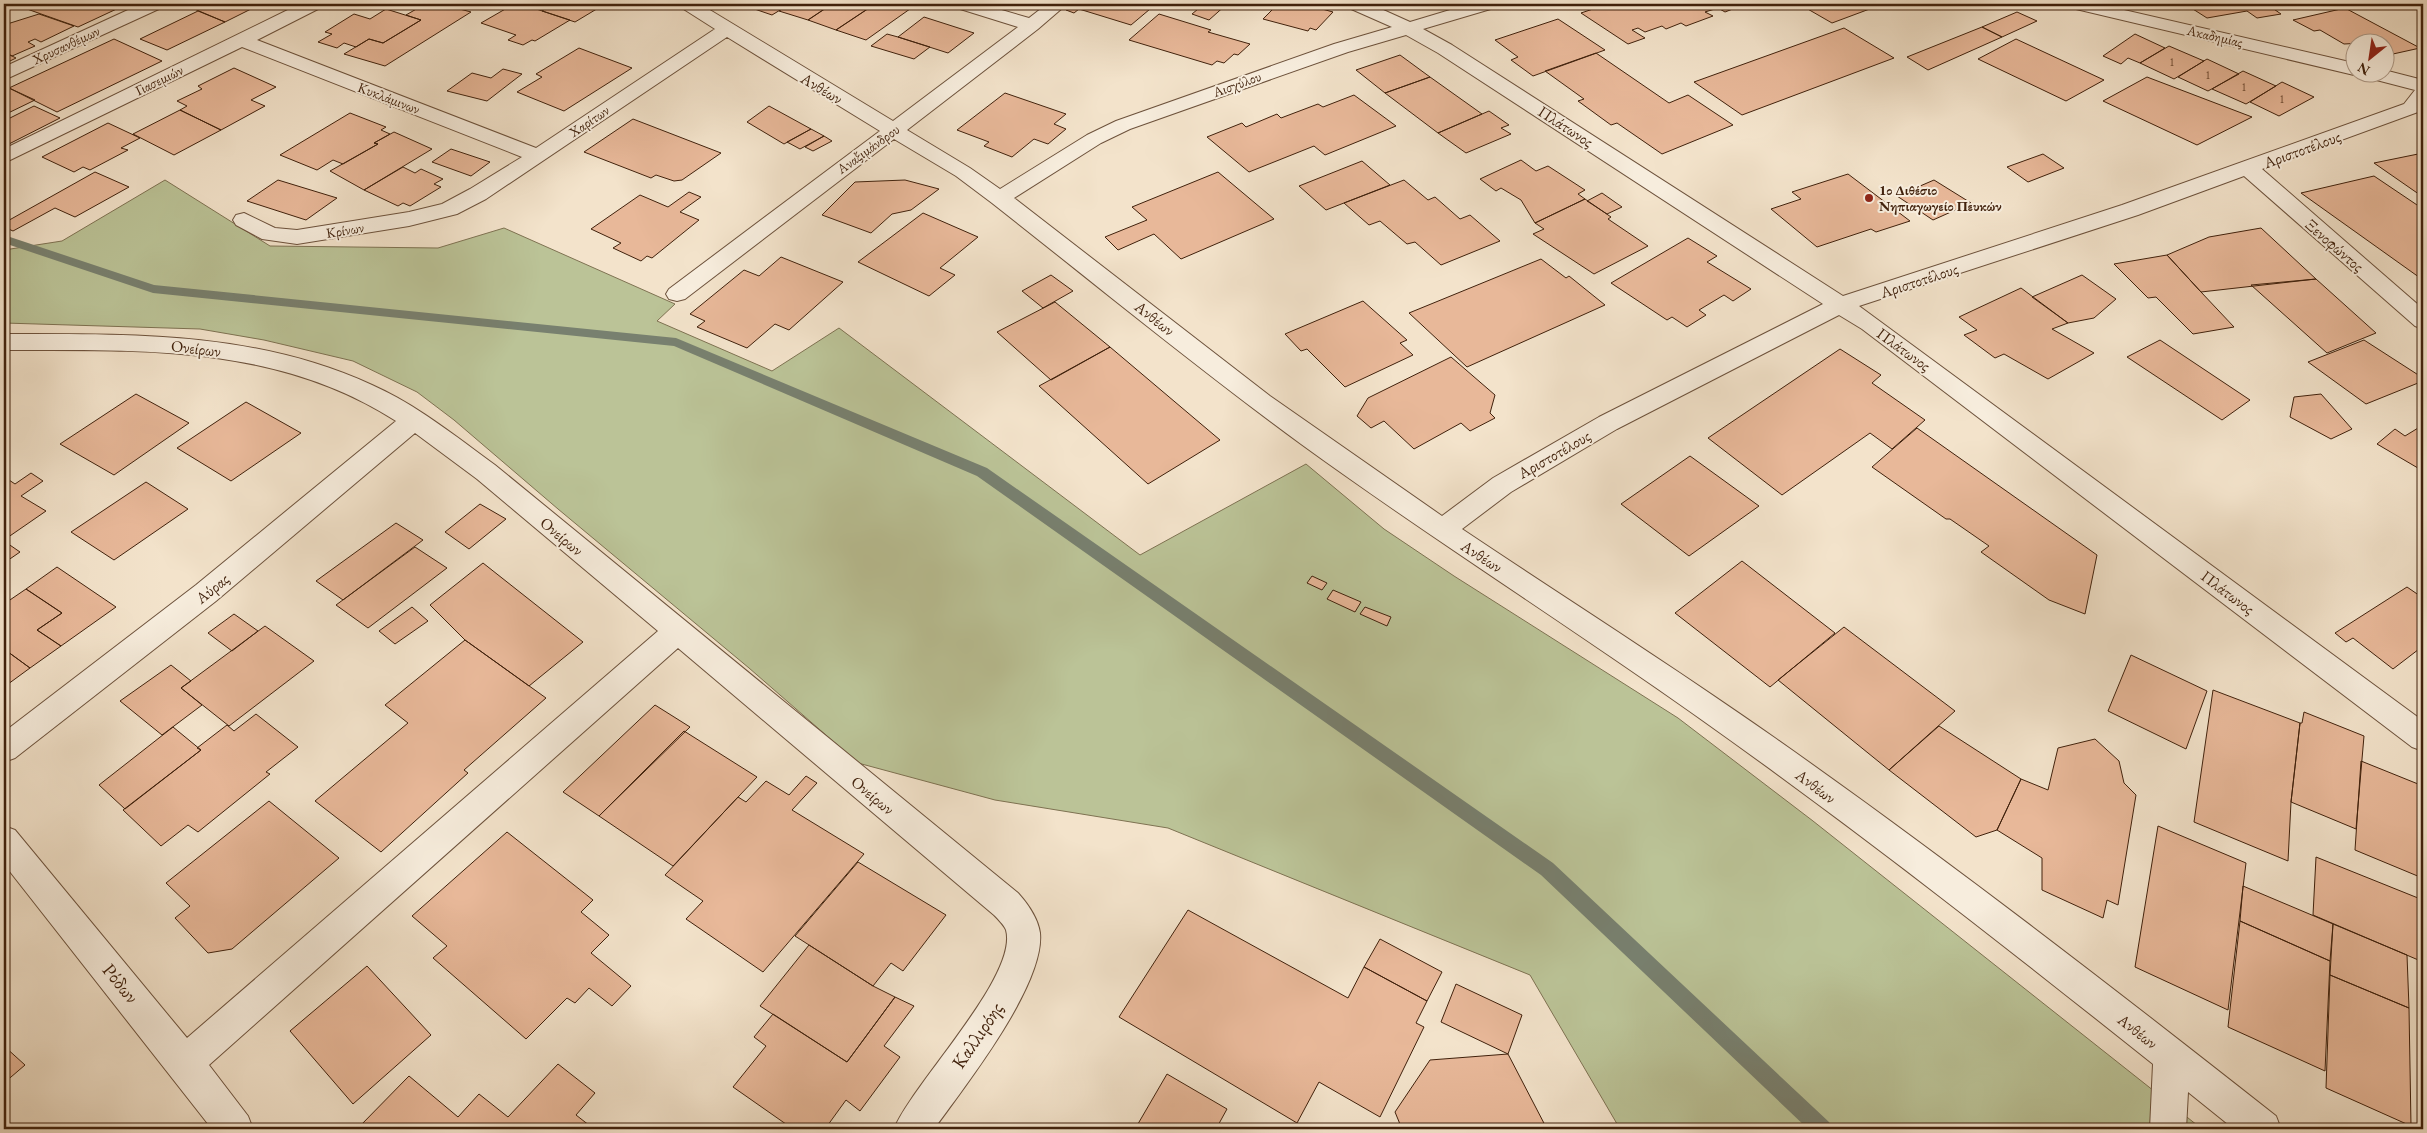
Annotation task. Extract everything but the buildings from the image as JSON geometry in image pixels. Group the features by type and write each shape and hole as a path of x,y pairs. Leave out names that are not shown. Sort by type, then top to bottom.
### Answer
{"street":[{"name":"Χρυσανθέμων","path":"4,74 155,4"},
{"name":"Γιασεμιών","path":"4,157 314,4"},
{"name":"Ανθέων","path":"688,4 842,100 894,130 1000,198 1276,412 1442,530 1658,672 1766,748 2006,928 2263,1129"},
{"path":"963,4 1032,25"},
{"name":"Αναξιμάνδρου","path":"677,294 776,216 894,130 1058,4"},
{"name":"Πλάτωνος","path":"1355,4 1408,28 1510,89 1842,304 2423,738"},
{"name":"Αισχύλου","path":"1000,198 1094,139 1123,125 1296,63 1488,4"},
{"name":"Ακαδημίας","path":"2076,4 2344,67"},
{"name":"Χαρίτων","path":"449,209 478,194 538,156 727,29"},
{"name":"Κυκλάμινων","path":"241,40 538,156"},
{"path":"2394,79 2423,86"},
{"name":"Αριστοτέλους","path":"1442,530 1502,485 1600,427 1842,304 2130,210 2248,168 2411,108 2423,94"},
{"name":"Ξενοφώντος","path":"2248,168 2423,321"},
{"name":"Κρίνων","path":"244,220 270,234 297,237 409,220 449,209"},
{"name":"Ονείρων","path":"4,342 174,345 242,354 292,365 331,377 364,391 415,419 486,472 676,632 1006,904 1017,917 1024,934"},
{"name":"Αύρας","path":"4,749 206,593 415,419"},
{"path":"185,1063 676,632"},
{"name":"Ρόδων","path":"4,840 185,1063 235,1129"},
{"name":"Καλλιρόης","path":"912,1129 1006,992 1023,955 1024,934"},
{"path":"2168,1129 2170,1056"}],"green space":[{"path":"165,180 270,246 438,248 504,228 675,304 657,321 772,371 839,328 1140,555 1306,464 1384,529 1454,576 1678,718 1813,821 2202,1129 1620,1129 1530,975 1168,828 995,800 858,763 749,668 454,420 417,392 353,361 264,340 200,329 4,323 4,250 62,241"}],"waterway":[{"path":"4,239 153,289 676,342 982,472 1547,869 1822,1129"}],"place":[{"name":"1ο Διθέσιο Νηπιαγωγείο Πευκών","path":"1869,198"}]}
